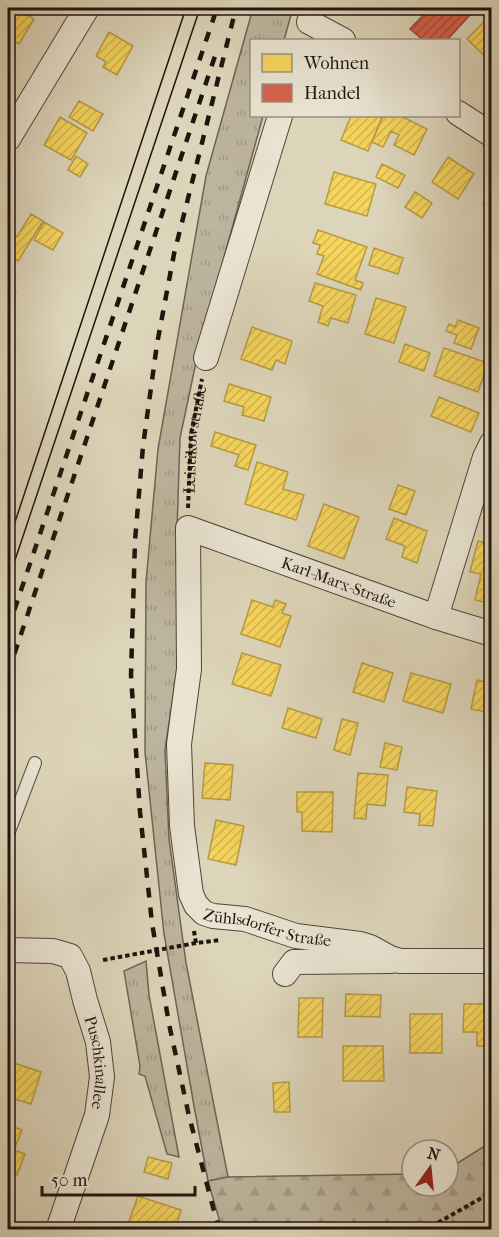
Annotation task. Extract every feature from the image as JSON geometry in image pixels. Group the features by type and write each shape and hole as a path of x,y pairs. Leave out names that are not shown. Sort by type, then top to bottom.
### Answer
{"street":[{"path":"8,139 87,8"},
{"path":"308,23 341,39"},
{"path":"460,114 492,135"},
{"path":"206,358 280,117"},
{"path":"436,617 485,457 492,443"},
{"name":"Karl-Marx-Straße","path":"188,528 436,617 492,634"},
{"name":"Zühlsdorfer Straße","path":"188,528 189,669 179,739 182,825 191,894 196,905 204,913 213,916 245,919 296,936 360,944 400,961"},
{"name":"Puschkinallee","path":"8,950 53,951 70,957 78,971 98,1042 102,1077 97,1115 58,1230"},
{"name":"Zühlsdorfer Straße","path":"285,974 294,962 492,961"}],"lane":[{"path":"8,860 8,834 35,763"}],"path":[{"name":"Leistikowstraße","path":"188,528 191,434 206,358"},
{"path":"102,960 196,943"},
{"path":"426,1230 492,1192"}],"green space":[{"path":"253,8 293,8 284,39 250,39 250,117 263,117 199,348 180,438 177,530 177,669 165,750 169,839 186,963 228,1177 208,1181 164,934 145,752 146,582 158,449 206,176"},
{"path":"146,961 149,995 179,1157 167,1154 145,1076 139,1074 140,1066 124,971"},
{"path":"491,1142 491,1229 222,1229 208,1181 228,1177 400,1174 400,1198 460,1198 460,1161"}],"building: Wohnen":[{"path":"8,8 14,8 34,19 19,44 8,37"},
{"path":"488,18 492,21 492,63 467,39"},
{"path":"109,32 133,46 117,75 103,67 106,62 96,56"},
{"path":"79,101 103,114 93,131 69,117"},
{"path":"60,117 87,133 71,160 44,145"},
{"path":"351,117 382,117 368,151 341,140"},
{"path":"383,117 403,117 427,129 414,155 394,145 399,135 391,131 383,147 372,142"},
{"path":"76,156 88,164 80,177 68,170"},
{"path":"448,157 474,174 458,199 432,182"},
{"path":"382,164 405,175 398,188 376,177"},
{"path":"334,172 376,184 367,216 325,204"},
{"path":"415,192 432,203 422,218 405,207"},
{"path":"492,192 492,210 483,205"},
{"path":"31,214 43,221 18,261 8,255 8,231 17,237"},
{"path":"44,222 63,233 53,250 34,240"},
{"path":"318,230 367,247 355,280 363,283 361,290 317,274 324,256 317,254 320,245 313,243"},
{"path":"374,248 403,258 398,274 369,265"},
{"path":"315,283 356,295 348,323 331,318 328,326 318,322 323,306 309,301"},
{"path":"8,286 16,291 8,306"},
{"path":"376,298 406,307 394,343 365,334"},
{"path":"458,320 479,328 471,349 454,343 457,335 446,331 449,324 455,327"},
{"path":"252,327 292,341 285,364 276,360 272,370 241,359"},
{"path":"405,344 430,353 424,371 399,362"},
{"path":"444,348 488,363 478,392 434,376"},
{"path":"229,384 271,397 264,421 242,415 244,407 224,401"},
{"path":"439,397 479,413 471,432 431,416"},
{"path":"215,432 256,445 248,470 235,466 239,455 211,446"},
{"path":"257,462 288,472 283,489 304,495 296,520 245,504"},
{"path":"398,485 415,491 406,515 389,509"},
{"path":"324,504 359,517 344,559 308,546"},
{"path":"394,518 427,531 417,563 402,557 405,546 386,539"},
{"path":"478,541 492,545 492,604 475,600 481,574 470,572"},
{"path":"252,600 273,607 275,600 286,604 282,613 291,616 280,647 241,634"},
{"path":"242,653 281,665 271,696 232,684"},
{"path":"362,663 393,673 384,702 353,692"},
{"path":"411,673 451,684 443,713 403,701"},
{"path":"477,680 492,684 492,713 471,709"},
{"path":"288,708 322,719 316,738 282,728"},
{"path":"342,719 358,723 350,755 334,750"},
{"path":"385,743 402,747 397,770 380,767"},
{"path":"205,763 233,765 230,800 202,798"},
{"path":"358,773 388,775 385,806 367,804 366,819 354,818"},
{"path":"407,787 437,791 433,826 419,825 420,814 404,812"},
{"path":"297,792 333,792 332,832 302,831 302,812 297,812"},
{"path":"216,820 244,826 236,865 208,859"},
{"path":"346,994 381,995 380,1017 345,1016"},
{"path":"299,998 323,998 322,1037 298,1037"},
{"path":"464,1004 492,1004 492,1046 477,1046 477,1032 463,1032"},
{"path":"410,1014 442,1014 442,1053 410,1053"},
{"path":"343,1046 383,1046 384,1081 343,1081"},
{"path":"8,1061 41,1072 31,1104 8,1097 10,1090 8,1089"},
{"path":"289,1082 290,1112 274,1112 273,1083"},
{"path":"8,1125 22,1130 14,1150 25,1154 17,1175 8,1172"},
{"path":"148,1157 172,1163 168,1179 144,1172"},
{"path":"138,1196 181,1210 175,1230 126,1230"}],"building: Handel":[{"path":"430,8 462,8 470,15 448,39 422,39 410,29"}],"tram line":[{"path":"8,543 186,8"},
{"path":"8,581 200,8"}],"railway":[{"path":"8,629 217,8"},
{"path":"219,1230 189,1116 169,1024 152,923 140,812 131,675 135,541 143,446 157,344 174,254 236,8"},
{"path":"8,673 215,56"}]}
